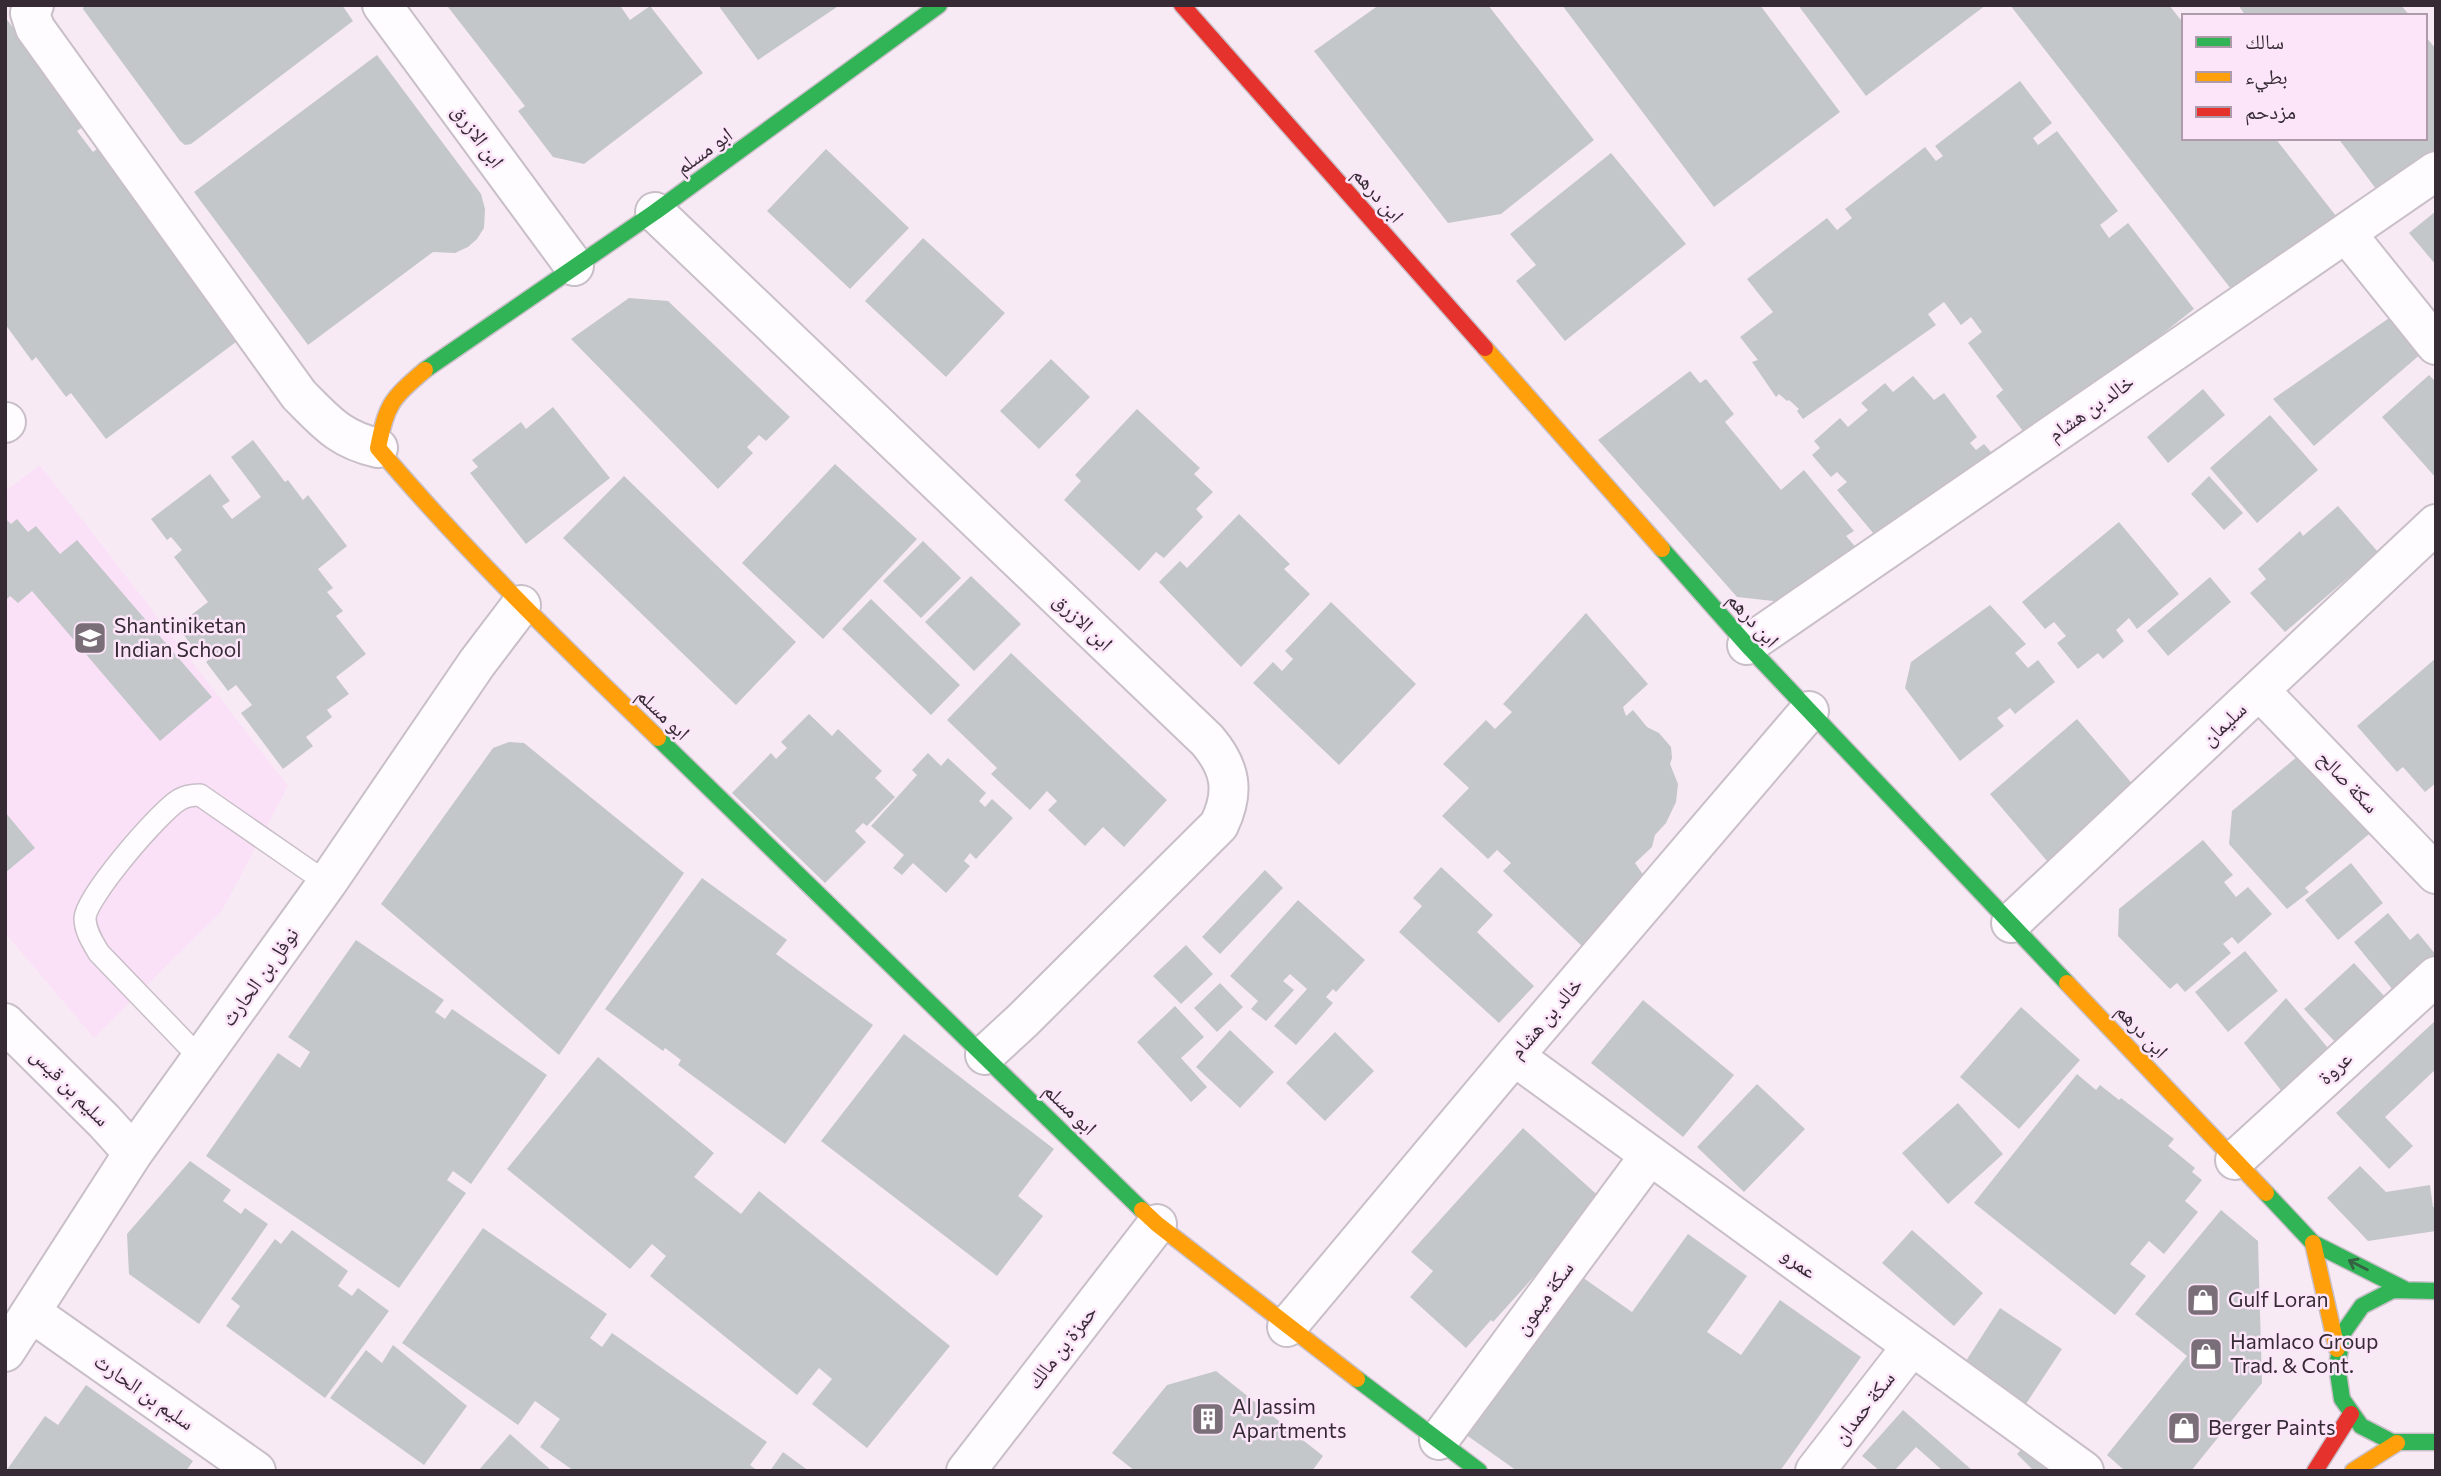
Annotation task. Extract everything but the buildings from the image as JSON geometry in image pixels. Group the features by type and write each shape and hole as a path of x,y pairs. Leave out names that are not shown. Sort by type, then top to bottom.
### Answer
{"street":[{"name":"ابن الازرق","path":"382,5 574,266"},
{"name":"ابو مسلم","path":"939,5 655,212 434,362 398,393 385,413 378,448 432,512 521,605 1157,1224 1479,1471"},
{"name":"ابن درهم","path":"1182,5 1747,645 2313,1243 2404,1289"},
{"path":"32,9 35,29 299,395 342,436 359,444 378,448"},
{"name":"خالد بن هشام","path":"1747,645 2436,171"},
{"name":"ابن الازرق","path":"655,212 1220,754 1230,790 1227,808 1219,825 985,1055"},
{"path":"2346,233 2436,345"},
{"name":"سليمان","path":"2011,923 2436,524"},
{"name":"نوفل بن الحارث","path":"5,1352 133,1153 327,883 477,663 521,605"},
{"name":"سكة صالح","path":"2260,691 2436,874"},
{"name":"خالد بن هشام","path":"1287,1326 1809,711"},
{"name":"عروة","path":"2235,1160 2436,976"},
{"name":"سليم بن قيس","path":"5,1023 133,1153"},
{"name":"عمرو","path":"1514,1056 2084,1471"},
{"name":"سكة ميمون","path":"1439,1440 1650,1155"},
{"name":"حمزة بن مالك","path":"966,1471 1157,1224"},
{"path":"2313,1243 2337,1349"},
{"path":"2436,1291 2404,1289 2374,1299 2350,1320 2335,1360 2337,1383 2344,1404 2371,1433 2397,1443 2416,1445 2436,1442"},
{"name":"سليم بن الحارث","path":"32,1313 256,1471"},
{"name":"سكة حمدان","path":"1815,1471 1912,1346"},
{"path":"2315,1471 2351,1414"},
{"path":"2353,1471 2397,1443"}],"lane":[{"path":"201,1059 99,953 88,934 85,916 96,894 135,842 177,800 200,794 327,883"}],"shaded area":[{"name":"Shantiniketan Indian School","path":"40,465 288,786 222,911 94,1038 5,933 5,491"}],"traffic: fast":[{"path":"425,370 655,212 939,5"},
{"path":"1662,549 1747,645 2067,983"},
{"path":"658,738 1142,1210"},
{"path":"2266,1193 2313,1243 2404,1289"},
{"path":"2436,1291 2393,1290 2362,1306 2343,1333 2337,1366 2342,1399 2361,1426 2392,1442 2436,1442"},
{"path":"1357,1379 1479,1471"}],"traffic: slow":[{"path":"1485,348 1662,549"},
{"path":"425,370 392,404 384,421 378,448 479,560 658,738"},
{"path":"2067,983 2266,1193"},
{"path":"1142,1210 1357,1379"},
{"path":"2313,1243 2337,1349"},
{"path":"2353,1471 2397,1443"}],"traffic: jam":[{"path":"1182,5 1485,348"},
{"path":"2315,1471 2351,1414"}],"place":[{"name":"Shantiniketan Indian School","path":"90,638"},
{"name":"Gulf Loran","path":"2203,1300"},
{"name":"Hamlaco Group Trad. & Cont.","path":"2206,1354"},
{"name":"Al Jassim Apartments","path":"1208,1419"},
{"name":"Berger Paints","path":"2184,1428"}]}
